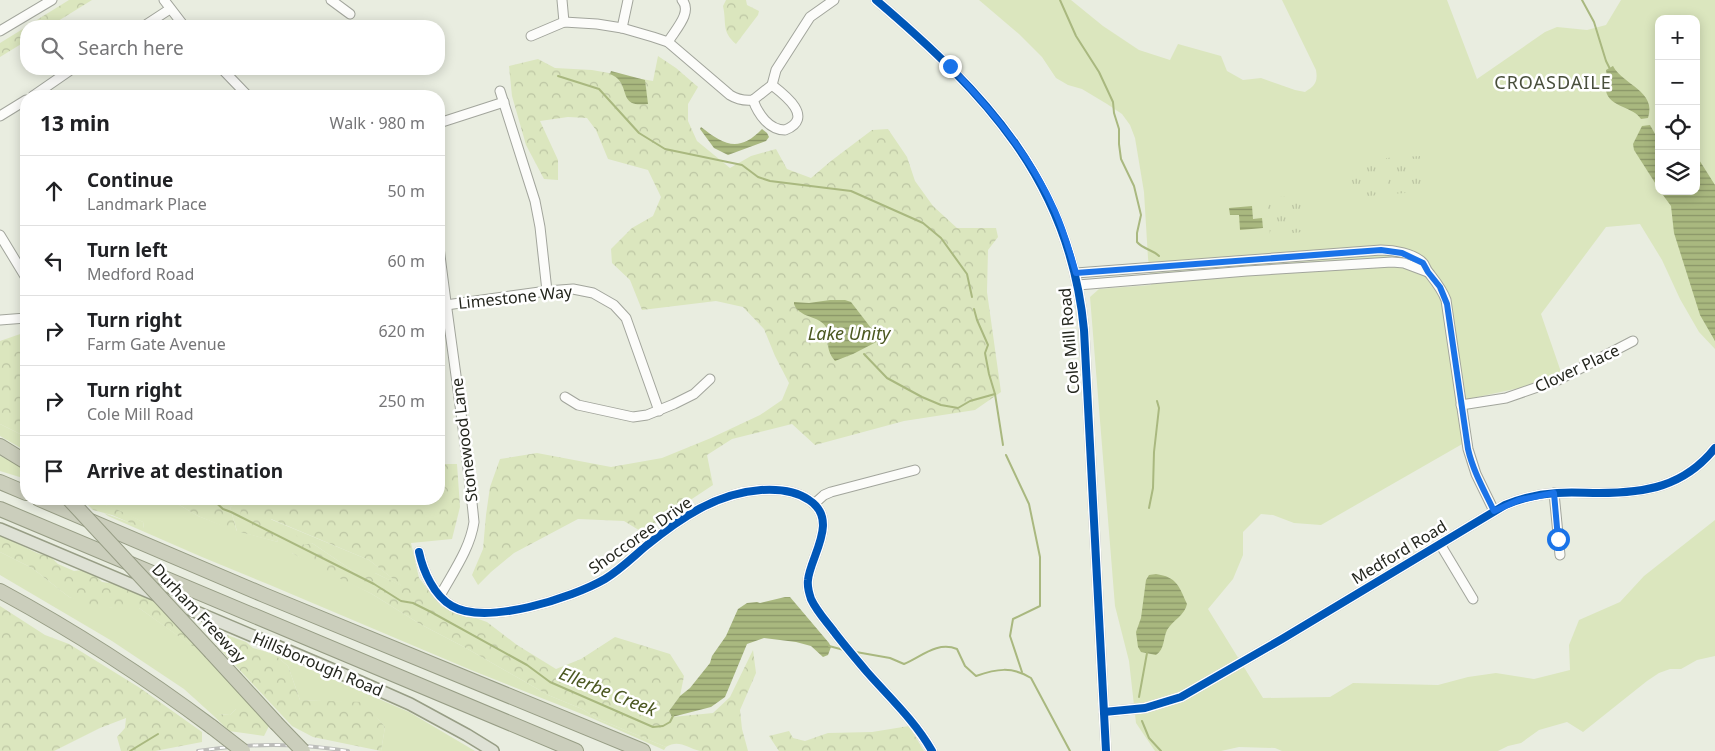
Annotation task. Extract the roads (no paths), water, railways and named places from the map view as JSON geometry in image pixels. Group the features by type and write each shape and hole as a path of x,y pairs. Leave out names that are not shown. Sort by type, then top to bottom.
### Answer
{"highway":[{"path":"0,446 20,458"},
{"path":"0,482 20,490"},
{"path":"53,505 264,595 643,751"},
{"name":"Durham Freeway","path":"75,505 303,751"},
{"path":"0,509 576,751"},
{"path":"0,590 120,662 243,751"}],"main road":[{"name":"Hillsborough Road","path":"0,529 410,704 493,751"}],"street":[{"path":"0,31 52,0"},
{"path":"164,0 179,20"},
{"path":"331,0 350,14"},
{"path":"562,0 564,22"},
{"path":"622,28 628,0"},
{"path":"668,42 686,15 686,5 682,0"},
{"path":"531,36 564,22 622,28 668,42 730,95 738,100 746,101 753,100 772,85 776,70 810,17 834,0"},
{"name":"Cole Mill Road","path":"876,0 923,40 985,104 1036,174 1053,207 1066,239 1076,273 1082,307 1087,369 1106,751"},
{"path":"153,20 170,9"},
{"path":"45,90 64,75"},
{"path":"228,75 242,90"},
{"path":"753,100 758,113 774,127 785,130 795,124 798,117 796,106 772,85"},
{"path":"500,91 534,201 540,227 547,291"},
{"path":"445,121 504,102"},
{"path":"0,116 20,104"},
{"path":"0,235 20,268"},
{"path":"1076,273 1387,250 1417,259 1423,263 1440,287 1447,304 1470,460 1494,511"},
{"path":"1078,285 1392,262 1404,263 1428,272"},
{"name":"Limestone Way","path":"446,305 547,291 573,289 593,293 614,305 626,318 659,411"},
{"name":"Stonewood Lane","path":"440,596 468,546 474,522 458,382 445,297"},
{"path":"0,320 20,318"},
{"name":"Clover Place","path":"1461,405 1506,398 1558,380 1633,341"},
{"path":"564,397 578,405 634,417 659,411 694,394 710,379"},
{"name":"Medford Road","path":"1104,712 1144,708 1181,697 1282,639 1494,511 1519,500 1554,493 1649,490 1674,481 1693,470 1715,448"},
{"path":"915,470 831,492 824,495 814,504 821,517 822,535 809,573 808,589 812,602 818,611 855,658 912,723 932,751"},
{"name":"Shoccoree Drive","path":"418,552 422,565 440,596 452,607 468,612 485,614 517,610 566,596 598,583 617,571 680,520 722,497 744,492 775,490 799,495 814,504"},
{"path":"1554,493 1560,555"},
{"path":"1440,544 1473,598"}],"water":[{"path":"1613,66 1618,73 1644,95 1648,101 1648,118 1641,119 1638,115 1617,104 1608,96 1606,91 1606,70"},
{"path":"611,71 645,80 648,104 632,103 626,97 622,85 616,77 610,74"},
{"path":"1650,125 1655,134 1655,183 1634,150 1633,144 1642,126"},
{"path":"701,127 724,142 732,144 739,144 754,137 762,129 769,137 766,141 728,155 714,148 700,129"},
{"path":"1700,161 1715,185 1715,341 1700,315 1674,233 1671,206 1663,195 1700,195"},
{"path":"1252,206 1253,219 1262,218 1263,228 1240,230 1239,215 1230,215 1229,208"},
{"name":"Lake Unity","path":"830,300 851,302 871,328 886,337 835,361 829,350 829,335 826,327 820,321 801,313 794,304 794,302 809,303"},
{"path":"1156,574 1173,580 1182,592 1187,604 1184,611 1167,630 1162,647 1156,655 1141,652 1138,647 1136,632 1141,618 1146,580 1149,575"},
{"path":"790,597 829,643 831,647 828,655 823,657 811,646 796,642 764,638 747,644 725,697 711,707 672,717 669,711 710,663 712,656 726,636 738,609 747,603 760,603"}],"waterway":[{"path":"1060,0 1076,36 1099,72 1113,102 1119,129 1121,159 1134,186 1141,215 1137,242 1159,256"},
{"path":"1582,0 1594,22 1610,69"},
{"path":"558,76 599,89 639,133 665,149 742,165 758,177 770,181 851,191 923,223 941,238 967,274 972,297"},
{"path":"974,309 988,345 985,353 995,394 1003,445"},
{"path":"864,354 887,378 941,405 958,408 970,401 995,394"},
{"path":"1149,508 1153,488 1154,452 1159,408 1157,401"},
{"path":"1006,455 1029,504 1040,557 1040,606 1013,619 1010,636 1022,672"},
{"name":"Ellerbe Creek","path":"219,505 223,509 374,584 401,601 413,603 431,612 527,665 550,682 653,727 663,726 670,722 673,716"},
{"name":"Ellerbe Creek","path":"829,646 844,650"},
{"name":"Ellerbe Creek","path":"856,652 890,658 904,664 936,648 950,647 957,649 965,666 976,676 1004,670 1024,674 1031,678 1070,751"},
{"path":"1139,697 1147,653"},
{"path":"1142,721 1149,738 1161,751"},
{"path":"130,751 158,734"}],"railway":[{"path":"198,751 236,746 273,745 310,746 348,751"}],"district":[{"name":"CROASDAILE","path":"1553,82"}]}
